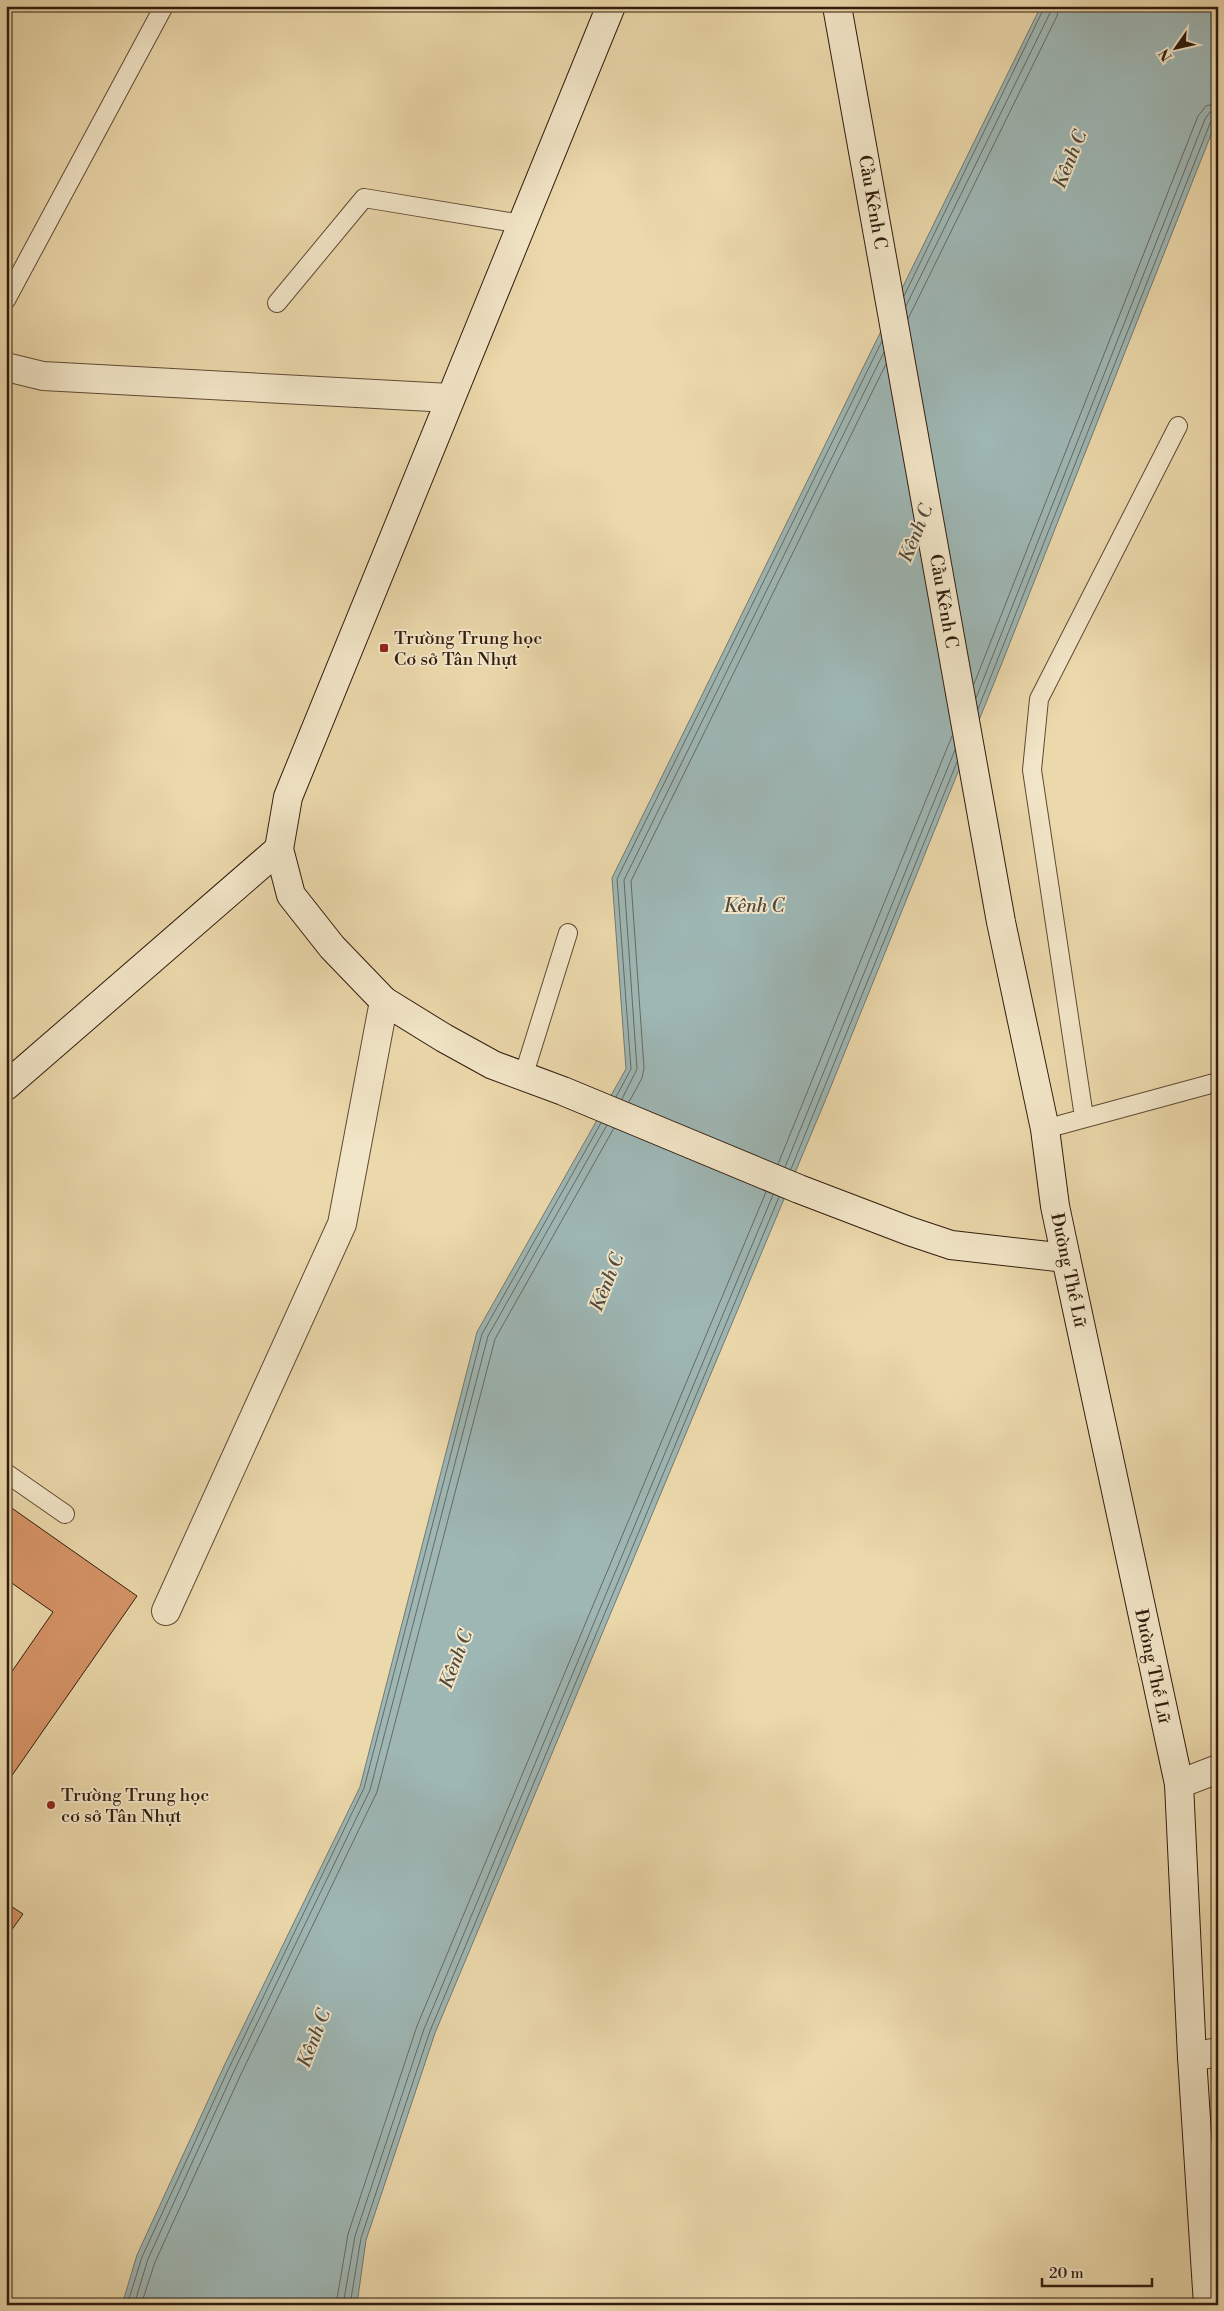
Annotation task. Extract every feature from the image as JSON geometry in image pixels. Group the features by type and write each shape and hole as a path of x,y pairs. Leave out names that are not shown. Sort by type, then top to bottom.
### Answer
{"street":[{"path":"611,6 288,797 279,850 291,895 332,947 384,1000 493,1065 563,1091 909,1231 951,1245 1066,1258"},
{"name":"Cầu Kênh C","path":"837,6 1001,922 1025,1037"},
{"path":"6,366 43,376 450,398"},
{"path":"6,1086 279,850"},
{"path":"166,1611 342,1224 384,1000"},
{"name":"Đường Thế Lữ","path":"1025,1037 1045,1129 1055,1206 1179,1784 1205,2054 1208,2305"},
{"path":"1179,1784 1218,1769"}],"lane":[{"path":"6,300 164,6"},
{"path":"277,303 364,198 522,224"},
{"path":"1084,1117 1032,770 1039,699 1178,426"},
{"path":"523,1077 568,933"},
{"path":"1045,1129 1218,1082"},
{"path":"6,1473 64,1514"}],"water":[{"name":"Kênh C","path":"1041,6 1218,6 1218,117 994,683 825,1101 435,2033 366,2240 358,2297 354,2305 122,2305 137,2255 224,2066 360,1787 477,1332 626,1069 612,878"}],"building":[{"path":"6,1504 137,1596 6,1784 6,1680 53,1612 6,1579"},
{"path":"6,1903 23,1914 6,1938"}],"place":[{"name":"Trường Trung học Cơ sở Tân Nhựt","path":"384,648"},
{"name":"Trường Trung học cơ sở Tân Nhựt","path":"51,1805"}]}
